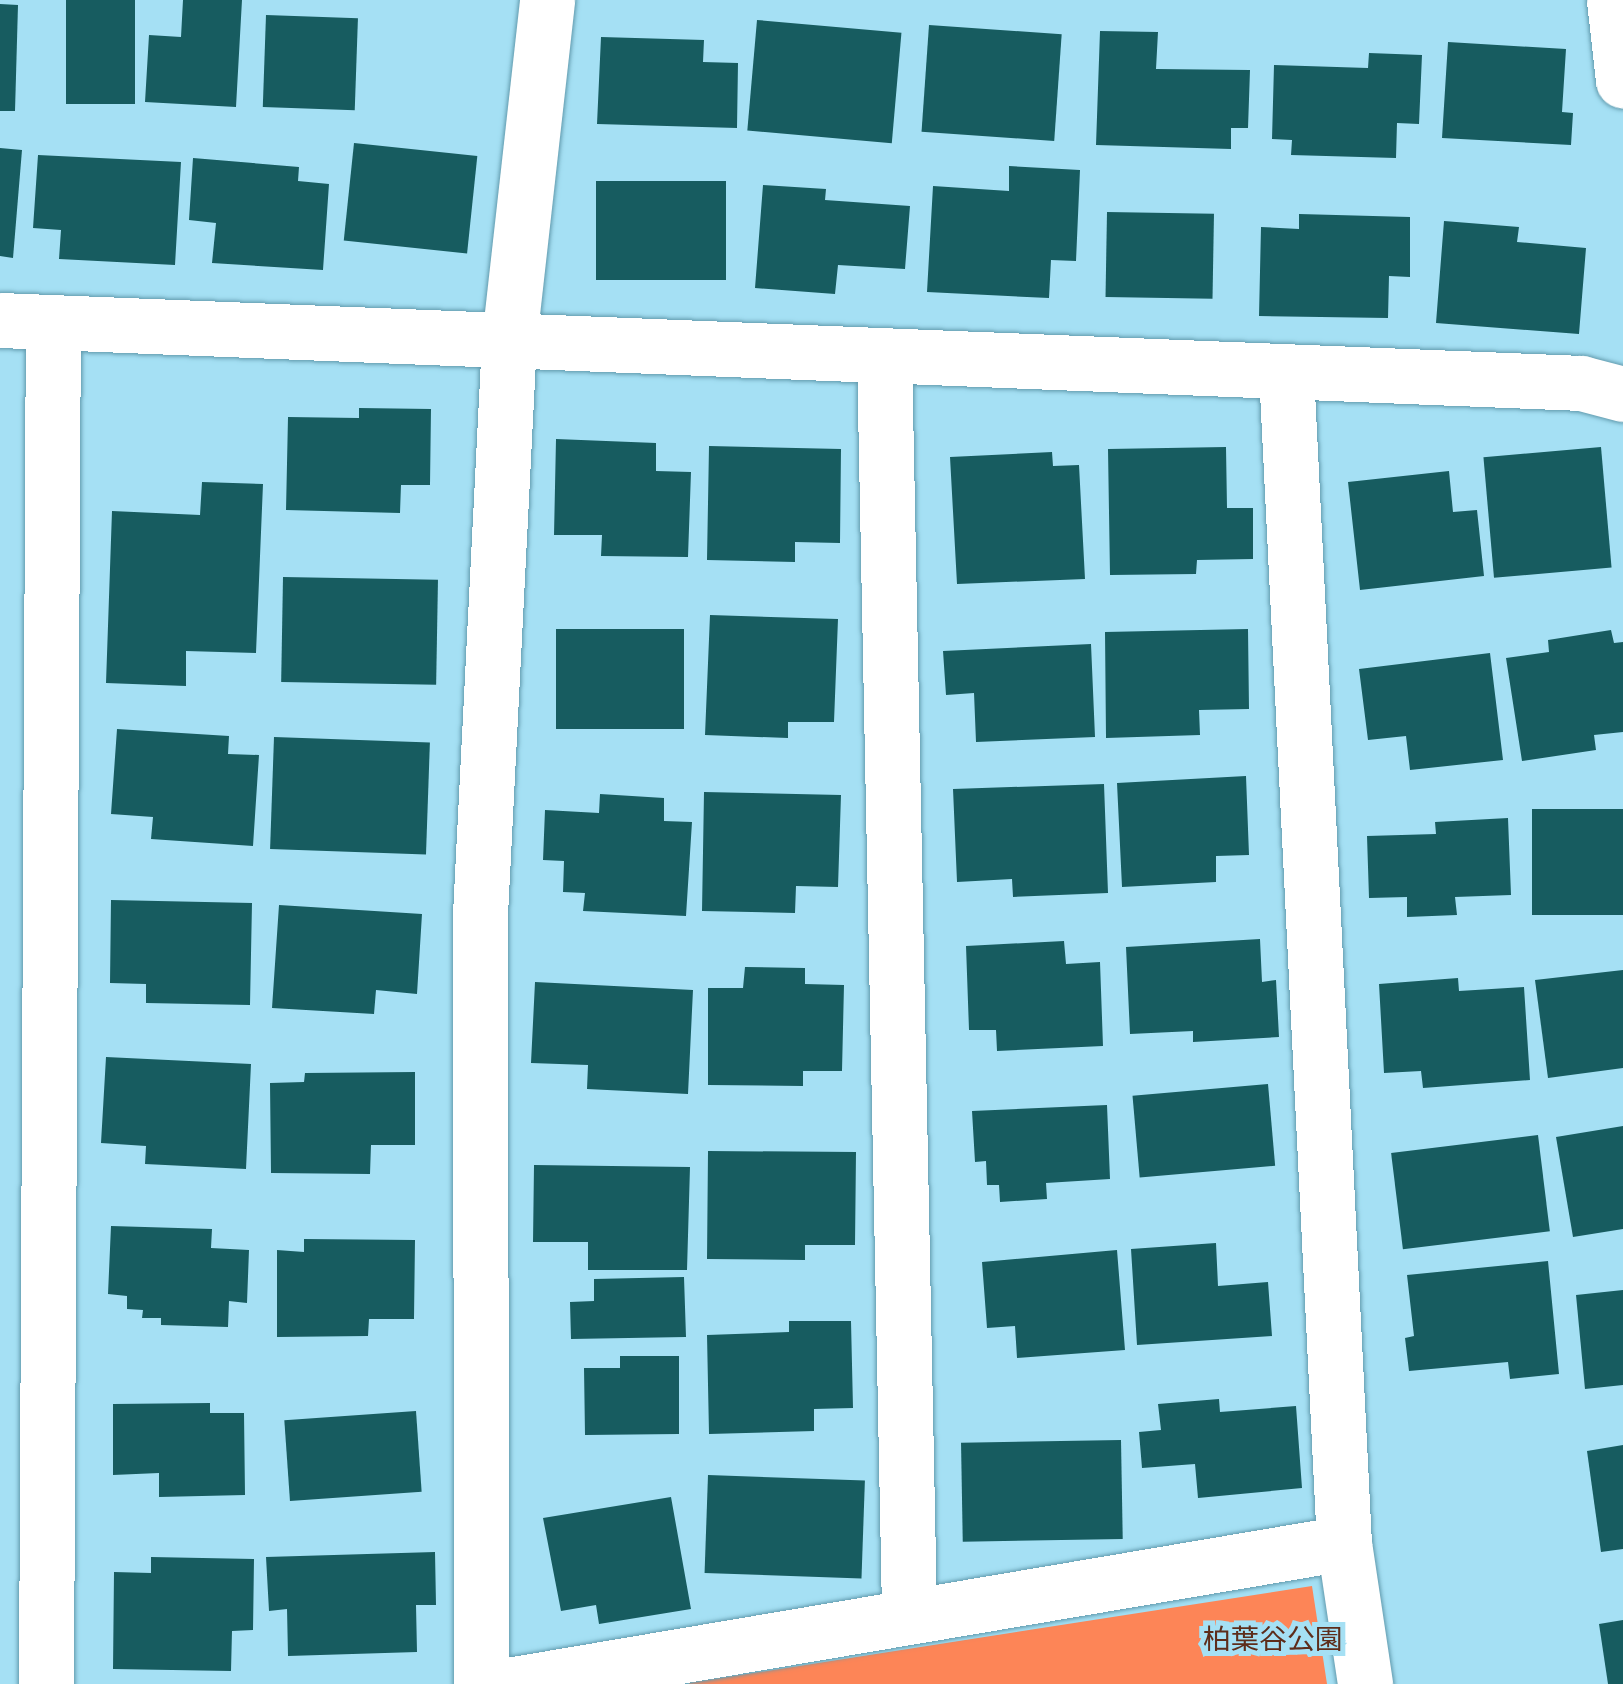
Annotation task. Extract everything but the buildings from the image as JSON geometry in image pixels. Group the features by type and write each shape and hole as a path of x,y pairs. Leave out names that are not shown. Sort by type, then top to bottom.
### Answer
{"street":[{"path":"481,1684 480,914 510,340 547,0"},
{"path":"1614,0 1623,80"},
{"path":"0,320 1580,383 1623,394"},
{"path":"46,1684 53,322"},
{"path":"884,355 909,1616"},
{"path":"1286,371 1344,1543 1365,1684"},
{"path":"514,1684 647,1673 909,1616 1344,1543"}],"green space":[{"name":"柏葉谷公園","path":"1312,1586 1327,1684 689,1684 689,1683"}]}
